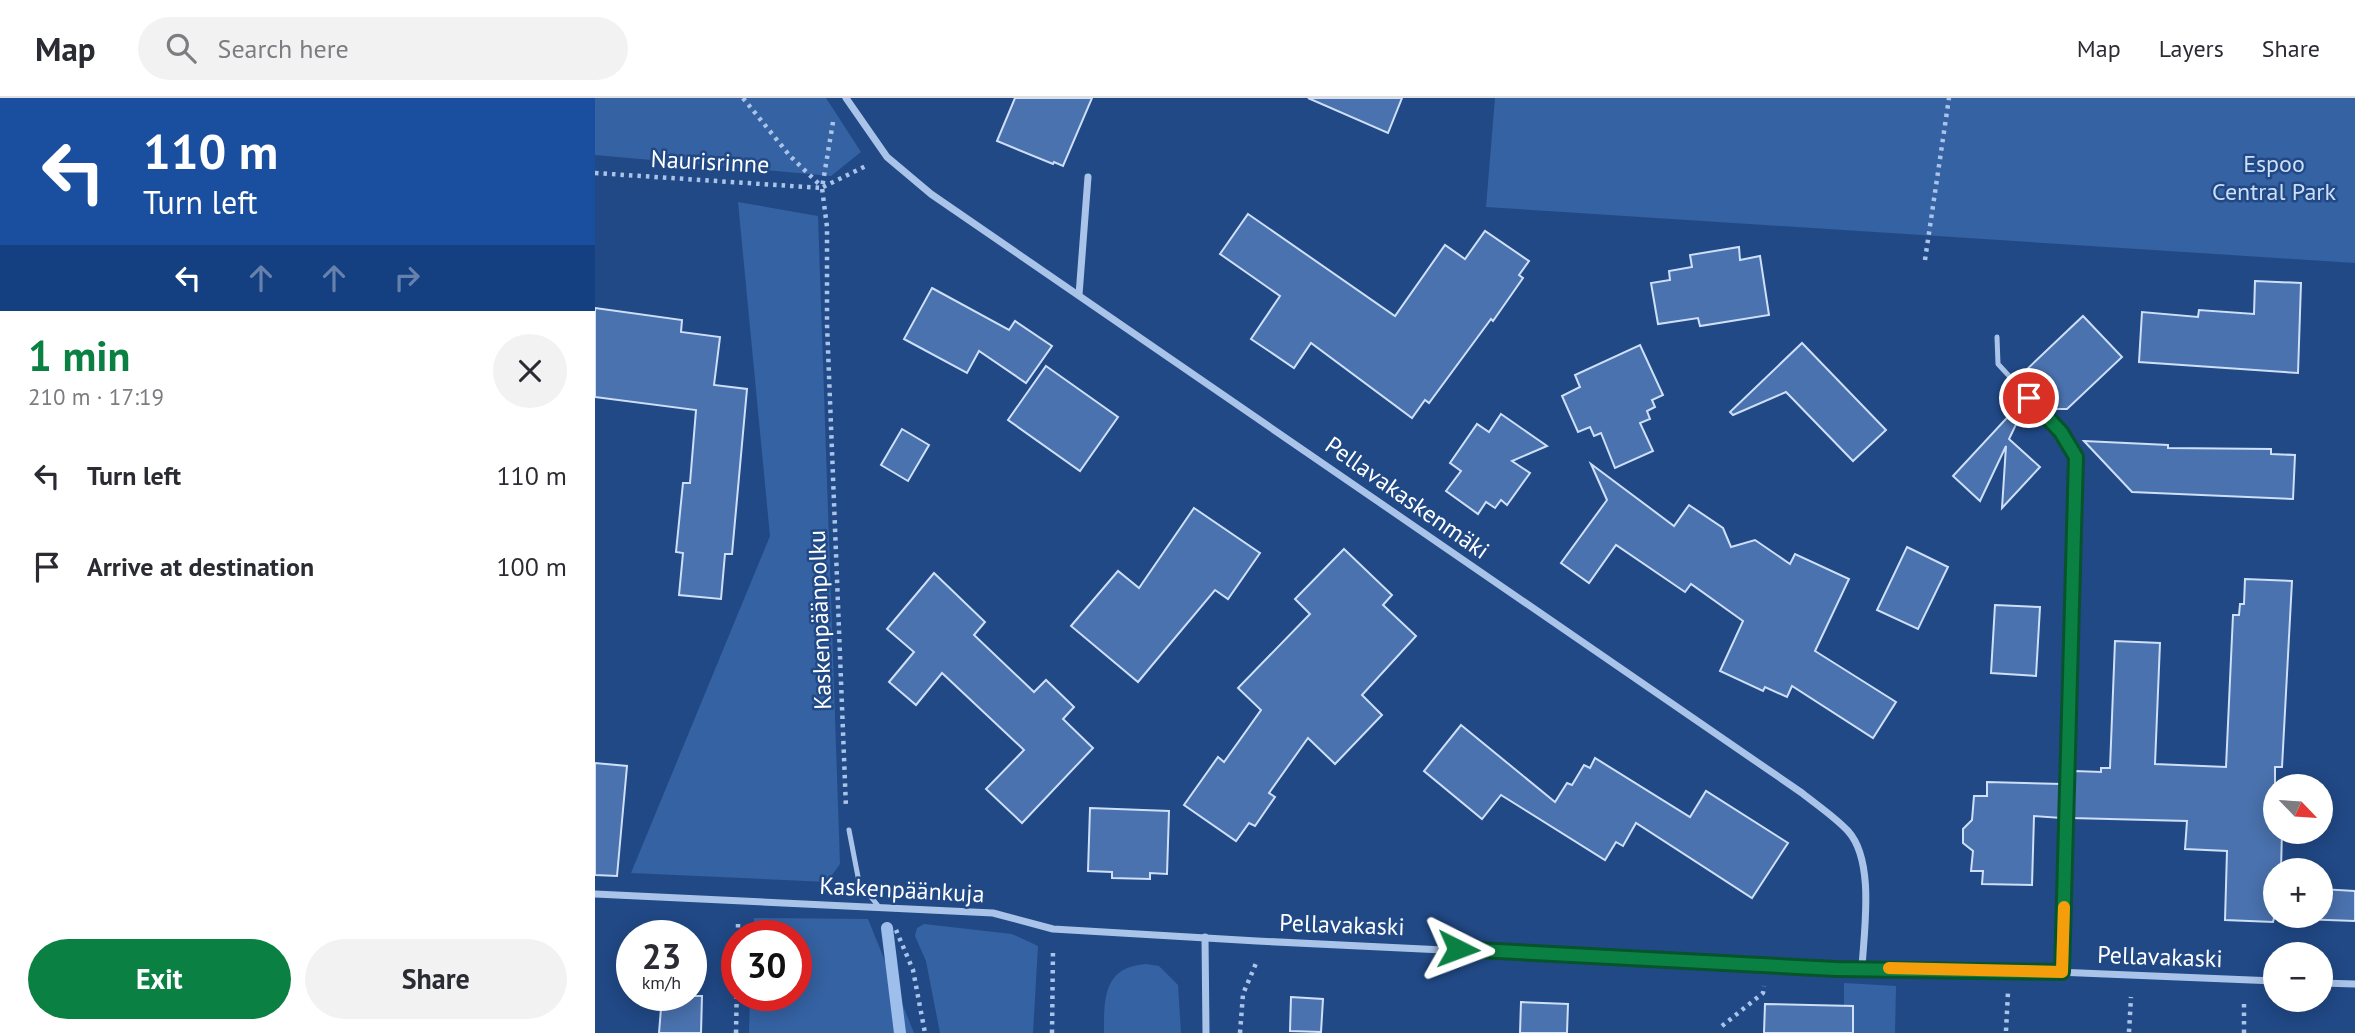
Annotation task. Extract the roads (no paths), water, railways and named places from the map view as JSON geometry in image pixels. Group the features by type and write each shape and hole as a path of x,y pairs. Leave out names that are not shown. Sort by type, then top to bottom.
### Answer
{"street":[{"name":"Pellavakaskenmäki","path":"846,98 887,157 931,194 1802,793 1849,832 1860,855 1866,881 1862,968"},
{"path":"1079,295 1088,177"},
{"name":"Kaskenpäänkuja","path":"595,894 993,913 1053,929 1205,937"},
{"path":"1205,937 1206,1033"},
{"name":"Pellavakaski","path":"1205,937 1257,942 1764,964 2263,980"},
{"path":"2333,983 2355,984"}],"lane":[{"path":"1997,337 1998,364 2061,432 2076,457 2062,972"},
{"path":"849,830 859,881 879,907"}],"waterway":[{"path":"887,928 900,1033"}],"park label":[{"name":"Espoo Central Park","path":"2274,178"}]}
